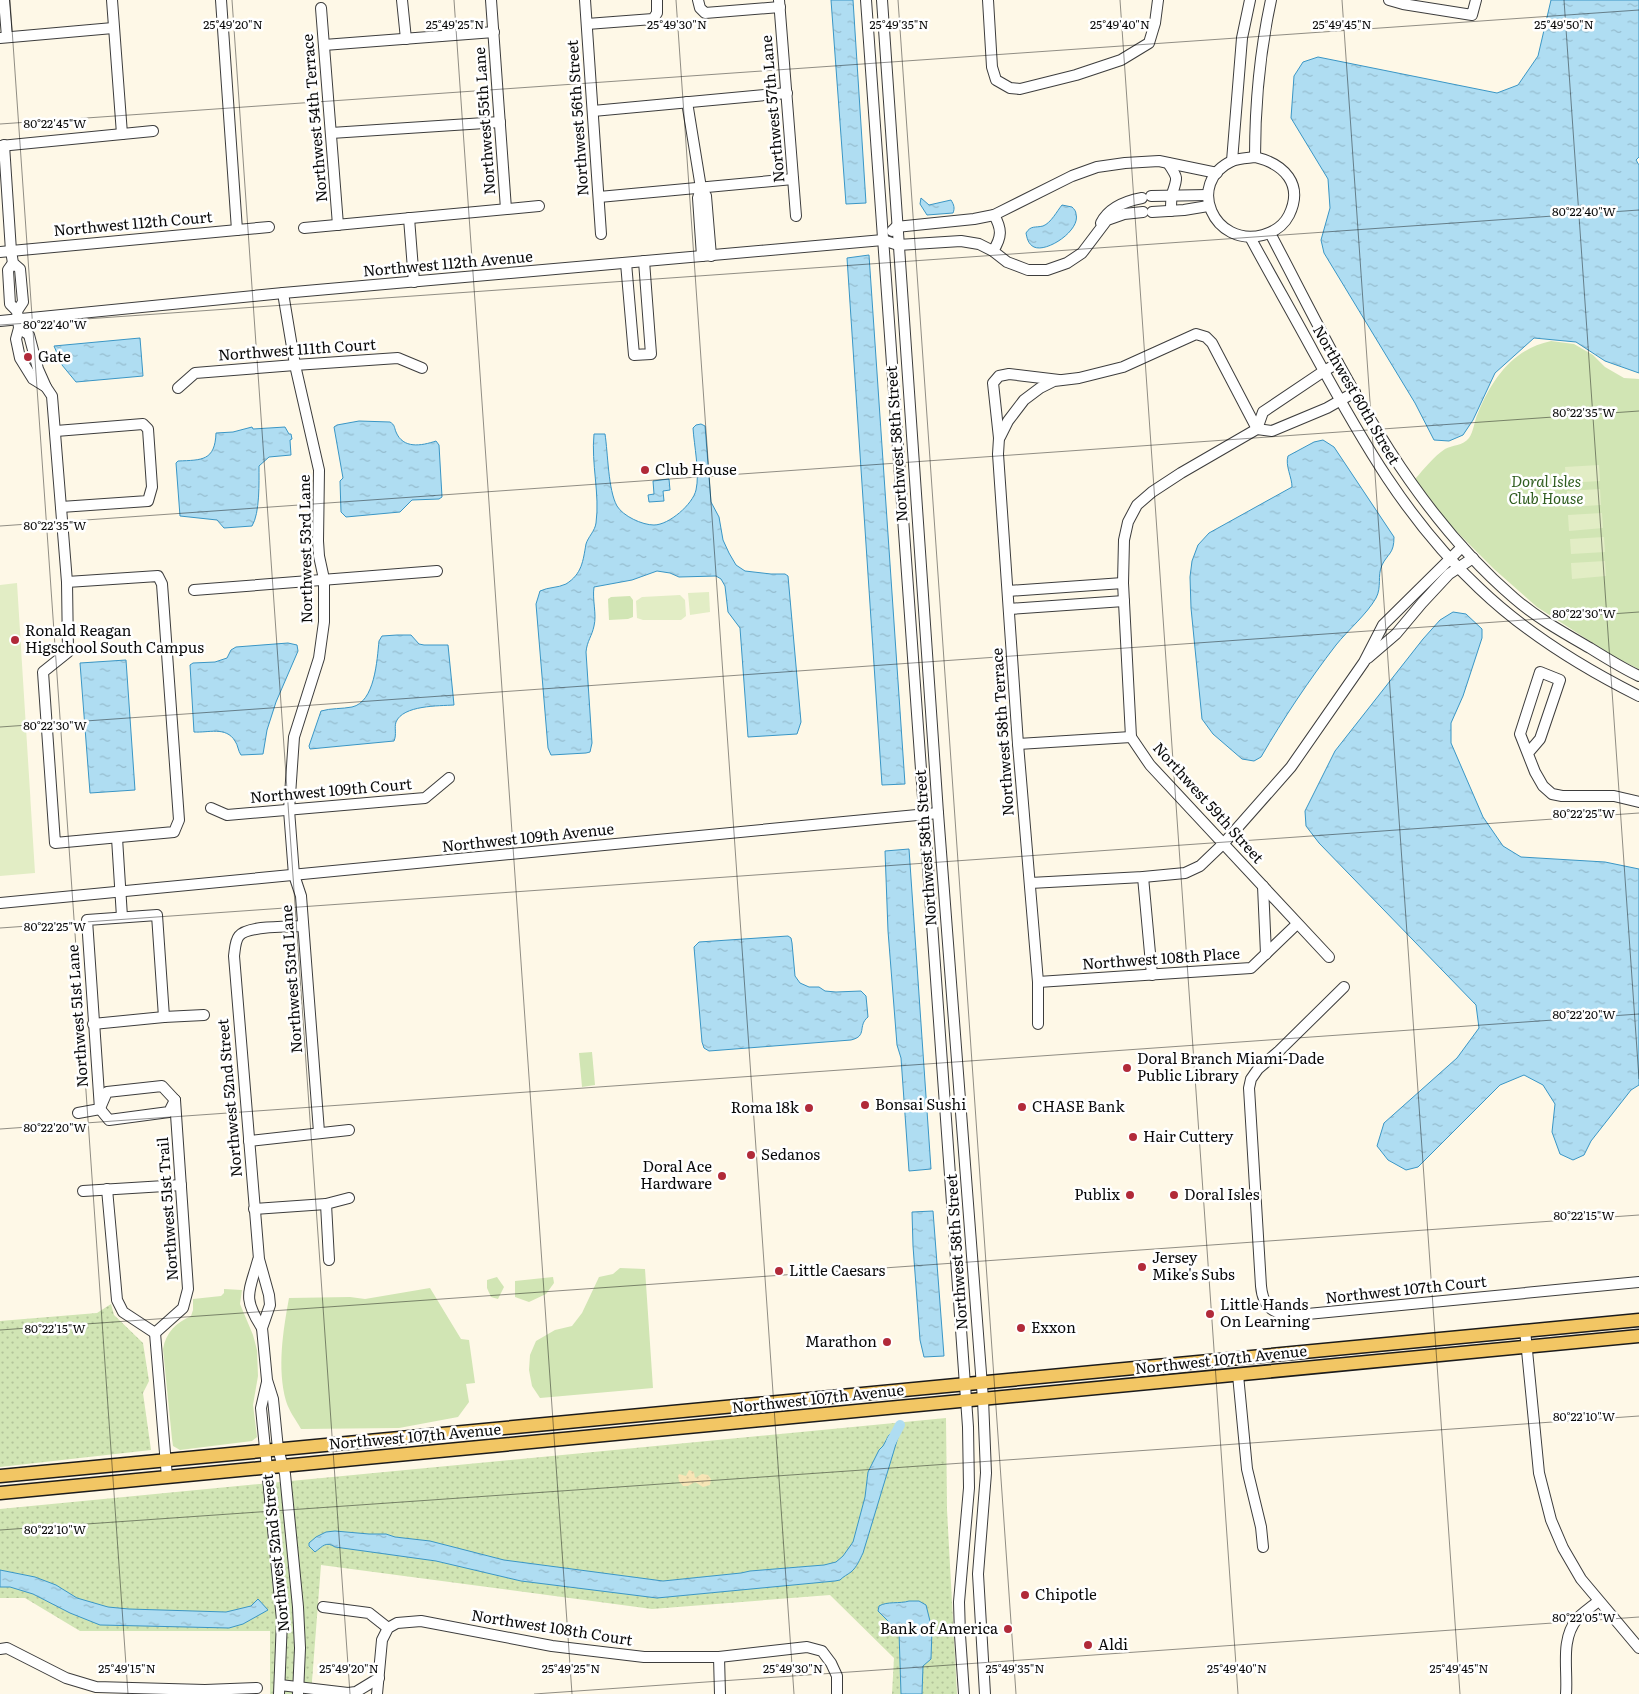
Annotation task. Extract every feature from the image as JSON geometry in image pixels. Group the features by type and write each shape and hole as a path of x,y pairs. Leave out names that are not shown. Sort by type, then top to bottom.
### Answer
{"main road":[{"name":"Northwest 107th Avenue","path":"0,1476 1639,1320"},
{"name":"Northwest 107th Avenue","path":"0,1493 1639,1336"}],"street":[{"path":"4,0 3,38 114,28"},
{"path":"112,0 122,134"},
{"path":"221,0 237,230"},
{"path":"402,0 406,39"},
{"name":"Northwest 55th Lane","path":"492,0 506,209"},
{"name":"Northwest 56th Street","path":"585,0 601,234"},
{"name":"Northwest 58th Street","path":"866,0 966,1384 968,1488 959,1602 964,1694"},
{"name":"Northwest 58th Street","path":"882,0 896,227 938,814 982,1382 986,1473 978,1574 985,1694"},
{"path":"988,0 992,66 996,80 1010,88 1020,89 1076,75 1121,60 1149,43 1158,0"},
{"path":"1232,161 1242,38 1250,0"},
{"path":"1255,157 1255,130 1263,37 1270,0"},
{"path":"1389,0 1402,4 1472,15 1476,0"},
{"path":"698,1 700,8 705,13 779,4"},
{"path":"586,24 653,19 657,13 658,4"},
{"name":"Northwest 57th Lane","path":"779,4 796,216"},
{"name":"Northwest 54th Terrace","path":"321,8 338,225"},
{"path":"324,45 494,32"},
{"path":"593,111 786,93"},
{"path":"688,102 700,188 706,196 704,220 707,256"},
{"path":"331,133 500,122"},
{"path":"66,582 158,576 162,584 179,820 174,832 55,843 43,672 68,652 66,582 56,430 52,396 46,387 33,356 29,335 18,320 10,304 8,270 13,263 2,146 153,131"},
{"path":"1255,157 1279,166 1288,175 1295,196 1294,206 1287,220 1270,233 1250,237 1230,232 1221,226 1212,216 1208,200 1212,179 1221,168 1232,161 1255,157"},
{"path":"883,240 896,227 974,219 994,215 1072,176 1097,167 1159,161 1217,173"},
{"path":"1168,162 1176,175 1176,186 1172,195 1171,211"},
{"path":"599,197 793,179"},
{"name":"Northwest 112th Avenue","path":"1095,235 1104,216 1123,202 1146,197 1172,195 1208,200"},
{"name":"Northwest 112th Avenue","path":"0,321 283,293 883,240 898,245 962,241 979,244 993,251 1007,262 1028,270 1048,270 1067,264 1082,253 1107,220 1124,214 1171,211 1208,200"},
{"path":"304,228 539,206"},
{"path":"993,251 999,241 1001,232 994,215"},
{"path":"409,218 414,282"},
{"name":"Northwest 112th Court","path":"0,252 269,227"},
{"name":"Northwest 60th Street","path":"1270,233 1338,363 1402,471 1462,547 1503,588 1530,610 1563,632 1639,676"},
{"name":"Northwest 60th Street","path":"1250,237 1356,430 1385,477 1421,524 1459,568 1527,630 1587,668 1639,696"},
{"path":"626,263 634,355 651,354 644,261"},
{"name":"Northwest 53rd Lane","path":"283,293 295,365 319,470 318,541 324,579 324,622 319,658 294,737 289,810 294,875 301,896 319,1132"},
{"path":"999,438 1008,421 1024,400 1040,388 1059,380 1124,367 1196,334 1206,337 1212,343 1257,429"},
{"name":"Northwest 111th Court","path":"178,388 194,373 398,358 422,368"},
{"path":"1257,429 1263,412 1338,363"},
{"name":"Northwest 58th Terrace","path":"1038,1024 1038,982 1018,744 998,454 999,438 993,384 999,376 1008,374 1059,380"},
{"path":"1018,744 1131,737 1123,583 1124,540 1128,522 1137,505 1152,492 1181,473 1257,429 1272,431 1341,401 1355,392"},
{"path":"56,430 143,424 148,429 151,467 152,487 148,501 61,507"},
{"path":"1030,883 1185,873 1200,866 1224,843 1291,767 1364,662 1383,625 1462,547"},
{"path":"1364,662 1396,634 1449,574 1473,558"},
{"path":"194,590 436,571"},
{"path":"1008,592 1123,583"},
{"path":"1009,609 1124,602"},
{"path":"1528,753 1540,739 1560,680 1540,672 1521,729 1521,738 1539,781 1552,794 1562,796 1614,796 1639,802"},
{"name":"Northwest 59th Street","path":"1131,737 1150,765 1329,957"},
{"name":"Northwest 109th Court","path":"212,808 226,815 425,798 448,778"},
{"name":"Northwest 109th Avenue","path":"0,904 938,814"},
{"path":"117,838 122,917 157,915 164,1017"},
{"path":"1143,877 1152,975"},
{"path":"1263,886 1266,954"},
{"name":"Northwest 51st Lane","path":"100,1109 87,920 122,917"},
{"name":"Northwest 108th Place","path":"1038,982 1251,968 1297,924"},
{"name":"Northwest 52nd Street","path":"298,1691 300,1623 285,1474 272,1450 262,1408 267,1380 262,1328 270,1304 268,1287 259,1260 234,956 236,943 240,935 251,929 303,926"},
{"name":"Northwest 107th Court","path":"1344,987 1280,1051 1258,1069 1251,1078 1249,1088 1261,1286 1265,1303 1272,1310 1283,1315 1297,1316 1639,1282"},
{"path":"93,1024 204,1015"},
{"path":"162,1086 175,1100 169,1112 109,1120 100,1109 107,1092 162,1086"},
{"name":"Northwest 51st Trail","path":"155,1333 183,1308 188,1289 175,1100"},
{"path":"78,1113 100,1109"},
{"path":"249,1141 349,1130"},
{"path":"83,1191 181,1185"},
{"path":"107,1189 117,1300 123,1312 155,1333 167,1477"},
{"path":"254,1209 326,1204 348,1198"},
{"path":"326,1204 329,1260"},
{"name":"Northwest 52nd Street","path":"259,1260 250,1288 248,1303 262,1328"},
{"path":"250,1288 268,1287"},
{"path":"1525,1330 1539,1472 1551,1520 1563,1548 1581,1579 1639,1648"},
{"path":"1238,1375 1247,1469 1260,1519 1262,1547"},
{"name":"Northwest 52nd Street","path":"272,1450 268,1467 282,1620 279,1690"},
{"path":"1566,1694 1566,1647 1568,1635 1578,1618 1598,1601"},
{"path":"322,1608 369,1613 392,1625 382,1640 377,1694"},
{"name":"Northwest 108th Court","path":"392,1625 421,1621 552,1646 644,1657 719,1657 807,1647 822,1651 831,1663 837,1676 837,1694"},
{"path":"0,1649 7,1648 66,1678 96,1687 205,1692 257,1688"},
{"path":"719,1657 720,1694"},
{"path":"279,1690 353,1693 379,1678"}],"green space":[{"name":"Doral Isles Club House","path":"1551,341 1574,344 1593,355 1605,367 1624,378 1639,379 1639,669 1616,658 1537,607 1494,569 1450,525 1415,479 1441,452 1467,441 1484,400 1505,367 1526,351"},
{"path":"1599,465 1600,481 1566,483 1565,467"},
{"path":"1600,489 1601,505 1568,507 1567,491"},
{"path":"1602,513 1603,528 1569,531 1568,515"},
{"path":"1604,537 1605,552 1571,554 1570,539"},
{"path":"1605,561 1606,576 1572,579 1571,563"},
{"path":"17,583 35,873 0,876 0,585"},
{"path":"709,592 710,612 690,615 688,593"},
{"path":"680,595 685,600 686,616 681,620 643,620 637,618 636,601 642,597"},
{"path":"630,596 633,600 633,617 609,620 608,599 611,597"},
{"path":"592,1052 595,1085 582,1087 579,1053"},
{"path":"620,1268 645,1269 653,1388 540,1398 532,1386 529,1370 530,1355 536,1341 555,1330 572,1326 582,1313 599,1277 613,1274"},
{"path":"497,1277 504,1287 498,1299 491,1297 487,1288 487,1280"},
{"path":"553,1277 554,1283 546,1294 529,1302 515,1297 515,1281"},
{"path":"430,1288 461,1339 469,1340 475,1383 466,1384 469,1402 458,1417 399,1428 301,1429 287,1405 283,1388 281,1363 289,1298 350,1297 365,1299"},
{"path":"224,1289 242,1290 240,1304 257,1350 258,1376 253,1405 257,1437 252,1441 180,1450 173,1446 163,1349 164,1343 172,1329 191,1316 193,1299 221,1296 224,1293"},
{"path":"111,1304 114,1315 143,1343 149,1381 143,1393 151,1450 0,1467 0,1321 97,1313"},
{"path":"946,1418 947,1510 957,1694 892,1694 894,1658 830,1595 652,1609 321,1565 311,1694 270,1694 270,1631 80,1631 25,1598 0,1598 0,1509"}],"sand":[{"path":"689,1470 694,1472 695,1478 702,1474 708,1475 711,1479 710,1485 703,1487 695,1482 688,1486 683,1486 678,1476 679,1474 686,1476"}],"water":[{"path":"831,0 853,0 866,203 846,204"},
{"path":"1551,0 1639,0 1639,157 1636,160 1639,165 1639,373 1605,361 1576,342 1534,338 1495,373 1473,420 1463,435 1449,441 1434,440 1415,403 1324,253 1321,240 1330,208 1328,179 1291,118 1294,76 1303,62 1318,57 1497,93 1518,85 1538,56"},
{"path":"921,198 929,205 951,200 954,207 953,213 927,215 920,204"},
{"path":"1062,205 1072,207 1076,213 1073,227 1062,239 1047,247 1032,246 1026,233 1028,230 1046,224"},
{"path":"869,255 905,784 882,785 847,258"},
{"path":"140,338 143,376 76,382 62,365 54,346"},
{"path":"359,421 390,422 394,425 399,437 408,444 419,445 436,441 439,445 442,497 439,499 412,500 400,512 346,517 341,512 340,481 343,478 334,427"},
{"path":"701,424 705,426 711,502 719,517 723,540 729,553 736,565 745,571 785,574 788,576 801,722 797,734 748,737 740,628 728,612 725,586 721,579 716,576 679,577 657,571 632,580 594,587 595,621 586,652 592,743 590,752 551,755 548,748 536,604 540,591 566,584 579,571 587,541 595,526 597,501 594,434 605,434 610,481 617,506 633,519 654,525 666,522 680,513 694,496 697,476 693,428"},
{"path":"252,427 253,429 285,427 289,434 291,434 292,439 290,440 291,455 269,457 259,466 258,506 252,526 224,528 217,520 180,516 176,463 178,461 200,459 210,454 215,442 216,433 233,432"},
{"path":"1323,440 1334,447 1394,537 1393,547 1382,565 1378,594 1372,604 1336,645 1316,672 1287,714 1261,757 1254,761 1242,759 1213,734 1202,719 1191,608 1190,577 1192,561 1198,545 1209,533 1292,487 1287,464 1288,456 1314,442"},
{"path":"669,479 670,490 663,491 664,501 649,502 648,495 654,494 653,481"},
{"path":"1453,612 1466,614 1482,629 1482,638 1463,696 1451,723 1451,743 1483,817 1503,846 1521,857 1605,862 1639,869 1639,1085 1631,1090 1591,1141 1584,1155 1573,1160 1560,1154 1552,1132 1555,1104 1543,1085 1524,1075 1500,1085 1418,1167 1406,1170 1388,1160 1377,1146 1384,1123 1457,1058 1479,1028 1476,1005 1319,843 1306,826 1305,811 1335,751 1423,639 1440,620"},
{"path":"411,635 419,644 424,645 448,645 454,705 431,706 406,712 396,722 394,741 310,749 309,746 321,711 352,707 360,704 370,689 379,641 382,636"},
{"path":"288,643 297,645 298,651 276,702 267,730 263,754 241,755 235,741 227,733 216,731 194,732 190,665 193,663 215,662 227,658 231,650 236,647"},
{"path":"126,660 135,790 90,793 80,663"},
{"path":"909,849 931,1169 909,1171 901,1058 897,1045 888,931 885,851"},
{"path":"788,936 791,938 792,943 795,976 800,983 809,987 819,987 825,991 861,991 866,996 868,1017 863,1024 859,1036 851,1040 709,1051 704,1048 694,947 699,942"},
{"path":"933,1211 944,1356 924,1357 920,1340 912,1212"},
{"path":"895,1429 899,1431 899,1434 863,1553 853,1570 840,1580 835,1581 657,1598 521,1581 436,1561 335,1547 329,1544 315,1552 309,1546 309,1543 316,1537 326,1532 386,1534 395,1537 430,1541 504,1560 663,1581 824,1565 836,1562 853,1542 865,1497 868,1472 879,1450"},
{"path":"0,1570 35,1577 56,1585 77,1598 108,1607 226,1612 251,1606 258,1599 268,1610 243,1624 229,1628 100,1625 70,1613 33,1594 10,1587 0,1587"},
{"path":"919,1601 926,1605 932,1629 931,1659 923,1666 922,1694 901,1694 899,1632 878,1611 879,1606 882,1604"}],"waterway":[{"path":"891,1442 900,1425"}],"place":[{"name":"Gate","path":"28,357"},
{"name":"Club House","path":"645,470"},
{"name":"Ronald Reagan Higschool South Campus","path":"15,640"},
{"name":"Doral Branch Miami-Dade Public Library","path":"1127,1068"},
{"name":"Bonsai Sushi","path":"865,1105"},
{"name":"CHASE Bank","path":"1022,1107"},
{"name":"Roma 18k","path":"809,1108"},
{"name":"Hair Cuttery","path":"1133,1137"},
{"name":"Sedanos","path":"751,1155"},
{"name":"Doral Ace Hardware","path":"722,1176"},
{"name":"Publix","path":"1130,1195"},
{"name":"Doral Isles","path":"1174,1195"},
{"name":"Jersey Mike's Subs","path":"1142,1267"},
{"name":"Little Caesars","path":"779,1271"},
{"name":"Little Hands On Learning","path":"1210,1314"},
{"name":"Exxon","path":"1021,1328"},
{"name":"Marathon","path":"887,1342"},
{"name":"Chipotle","path":"1025,1595"},
{"name":"Bank of America","path":"1008,1629"},
{"name":"Aldi","path":"1088,1645"}]}
